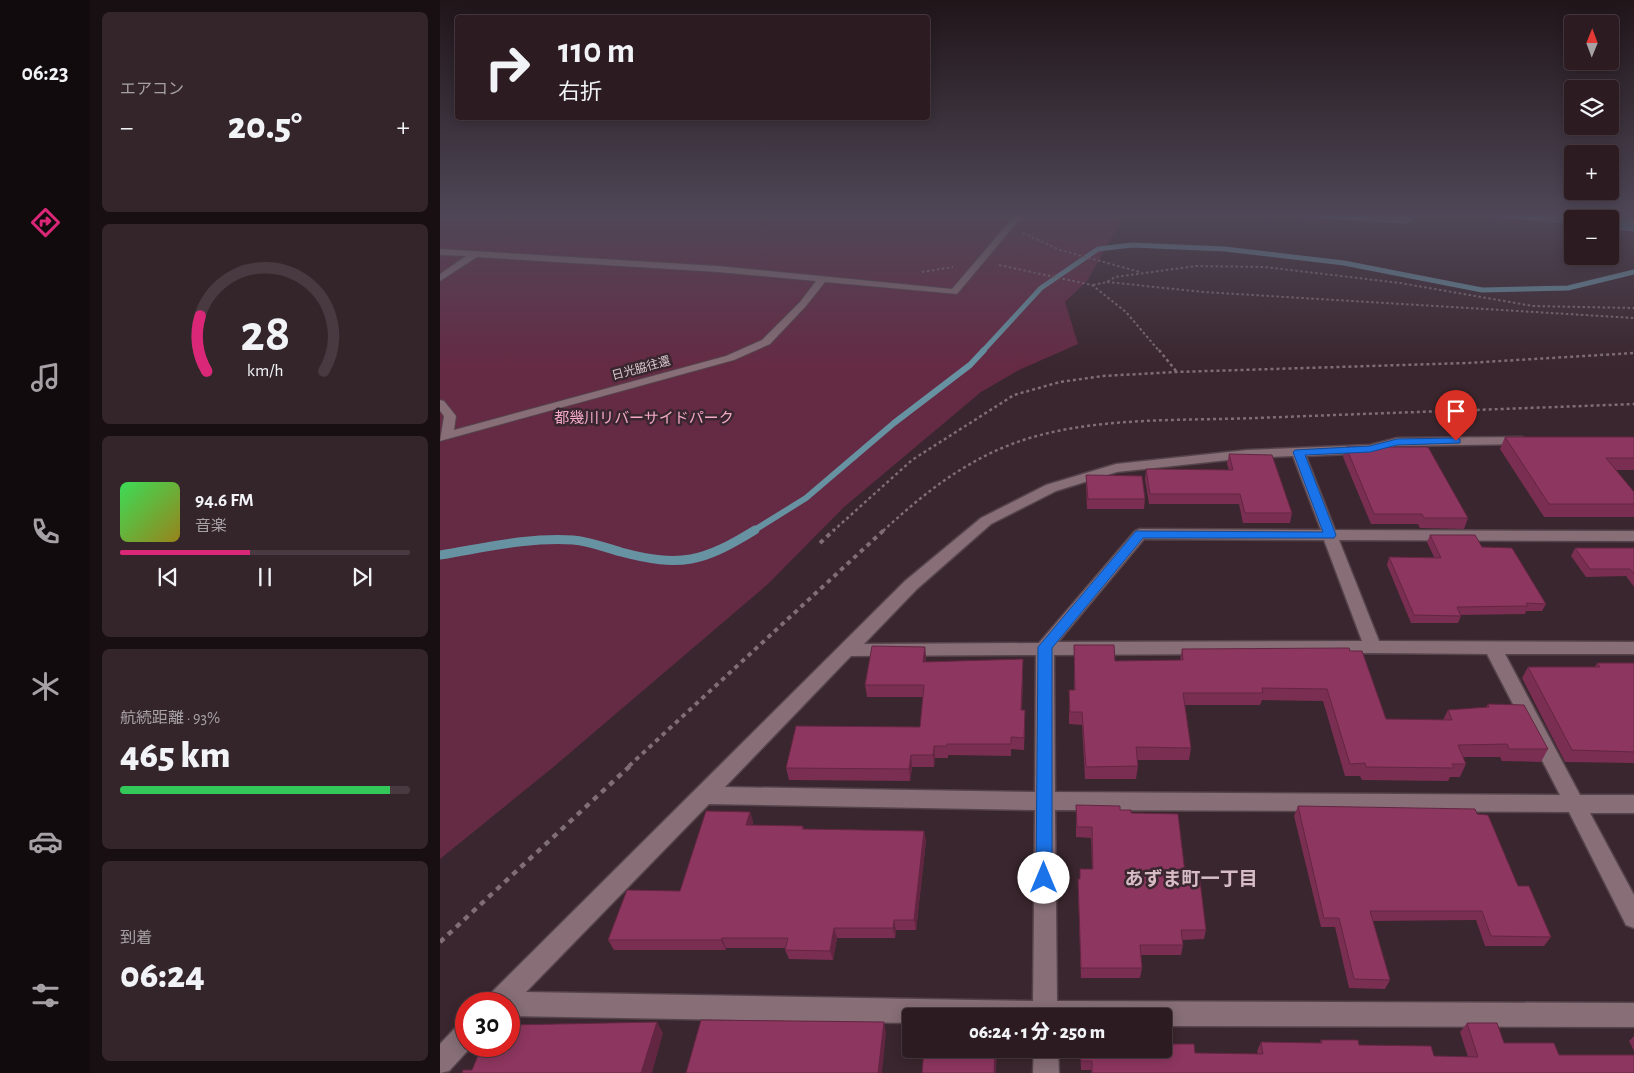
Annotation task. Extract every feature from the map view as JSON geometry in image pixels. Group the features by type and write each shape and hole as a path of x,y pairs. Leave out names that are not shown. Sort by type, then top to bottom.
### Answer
{"street":[{"path":"510,992 911,585 986,521 1050,488 1116,468 1247,454 1370,449 1397,442 1535,441"},
{"path":"1298,452 1373,647"},
{"path":"1045,1008 1045,647 1140,534 1634,536"},
{"path":"847,650 1045,647 1634,648"},
{"path":"1493,648 1634,917"},
{"path":"704,794 1044,801 1634,804"},
{"path":"520,1004 902,1012"},
{"path":"1172,1015 1634,1015"},
{"path":"440,1062 455,1046"},
{"path":"1046,1058 1046,1073"}],"lane":[{"path":"440,278 460,264"},
{"path":"635,264 698,268 954,292 978,264"},
{"name":"日光脇往還","path":"443,436 730,358 766,342 803,304 822,280"},
{"path":"440,403 450,416 443,436"}],"path":[{"path":"1110,264 1141,273"},
{"path":"1107,282 1114,277 1196,266 1265,267 1400,283 1533,306 1634,308"},
{"path":"1092,285 1107,282 1203,292 1634,318"},
{"path":"820,543 912,460 1014,395 1060,382 1103,376 1176,372 1467,363 1634,353"},
{"path":"440,942 922,495 964,468 1013,444 1090,426 1146,422 1634,404"}],"green space":[{"name":"都幾川リバーサイドパーク","path":"440,264 1097,264 1087,281 1065,302 1078,344 1019,370 981,392 844,507 768,584 551,769 440,859"}],"building":[{"path":"1505,437 1634,437 1634,458 1606,458 1634,492 1634,504 1549,504"},
{"path":"1346,447 1428,447 1468,518 1424,518 1422,514 1374,514"},
{"path":"1229,454 1272,455 1292,513 1245,513 1240,494 1150,494 1146,469 1233,470"},
{"path":"1086,475 1142,476 1145,499 1088,499"},
{"path":"1430,535 1475,535 1482,547 1512,548 1546,604 1526,603 1528,606 1457,607 1461,616 1414,615 1389,557 1441,558"},
{"path":"1575,548 1634,548 1634,574 1630,569 1590,569"},
{"path":"1074,645 1114,645 1115,661 1183,660 1182,649 1349,648 1350,651 1362,651 1386,719 1452,720 1448,710 1489,707 1488,704 1524,705 1548,749 1509,749 1507,744 1458,745 1466,764 1452,764 1454,768 1366,767 1365,763 1350,764 1327,689 1262,688 1263,693 1183,693 1191,748 1136,747 1138,766 1086,767 1082,712 1070,712 1069,690 1075,690"},
{"path":"872,646 925,647 923,662 1023,659 1021,710 1025,710 1024,738 1011,737 1011,744 947,744 947,746 934,746 933,755 911,755 909,769 786,768 796,726 920,727 924,685 865,685"},
{"path":"1597,663 1634,663 1634,752 1572,750 1528,667 1600,667"},
{"path":"1076,805 1120,806 1120,810 1131,810 1131,813 1178,814 1186,881 1200,881 1206,930 1181,930 1183,945 1140,945 1142,968 1081,968 1078,879 1080,879 1080,869 1093,869 1092,827 1077,827"},
{"path":"1298,806 1475,809 1477,814 1488,815 1518,886 1529,886 1551,937 1491,936 1482,911 1370,911 1390,980 1354,979 1339,918 1324,918"},
{"path":"706,811 750,812 746,825 803,826 802,829 924,831 914,920 894,920 893,928 834,928 830,951 785,950 788,938 608,940 627,890 680,891"},
{"path":"701,1020 884,1022 878,1073 686,1073"},
{"path":"657,1022 641,1073 462,1073 463,1070 472,1070 477,1057 520,1057 520,1025"},
{"path":"1467,1023 1497,1023 1504,1043 1554,1043 1559,1055 1634,1055 1634,1073 1092,1073 1092,1061 1081,1061 1081,1058 1172,1058 1172,1044 1194,1044 1195,1053 1263,1054 1261,1042 1322,1043 1321,1040 1358,1040 1359,1045 1431,1046 1434,1056 1478,1057"},
{"path":"923,1058 995,1058 994,1073 922,1073"}],"waterway":[{"path":"982,352 1041,288 1076,264"},
{"path":"1349,264 1482,290 1568,288 1634,272"},
{"path":"753,531 806,498 894,423 970,365 984,350"},
{"path":"440,555 506,544 556,539 591,543 642,557 676,561 706,555 737,541 755,530"}],"district":[{"name":"あずま町一丁目","path":"1191,878"}],"route":[{"path":"1044,878 1045,647 1140,534 1330,535 1298,452 1370,449 1397,442 1456,441"}]}
